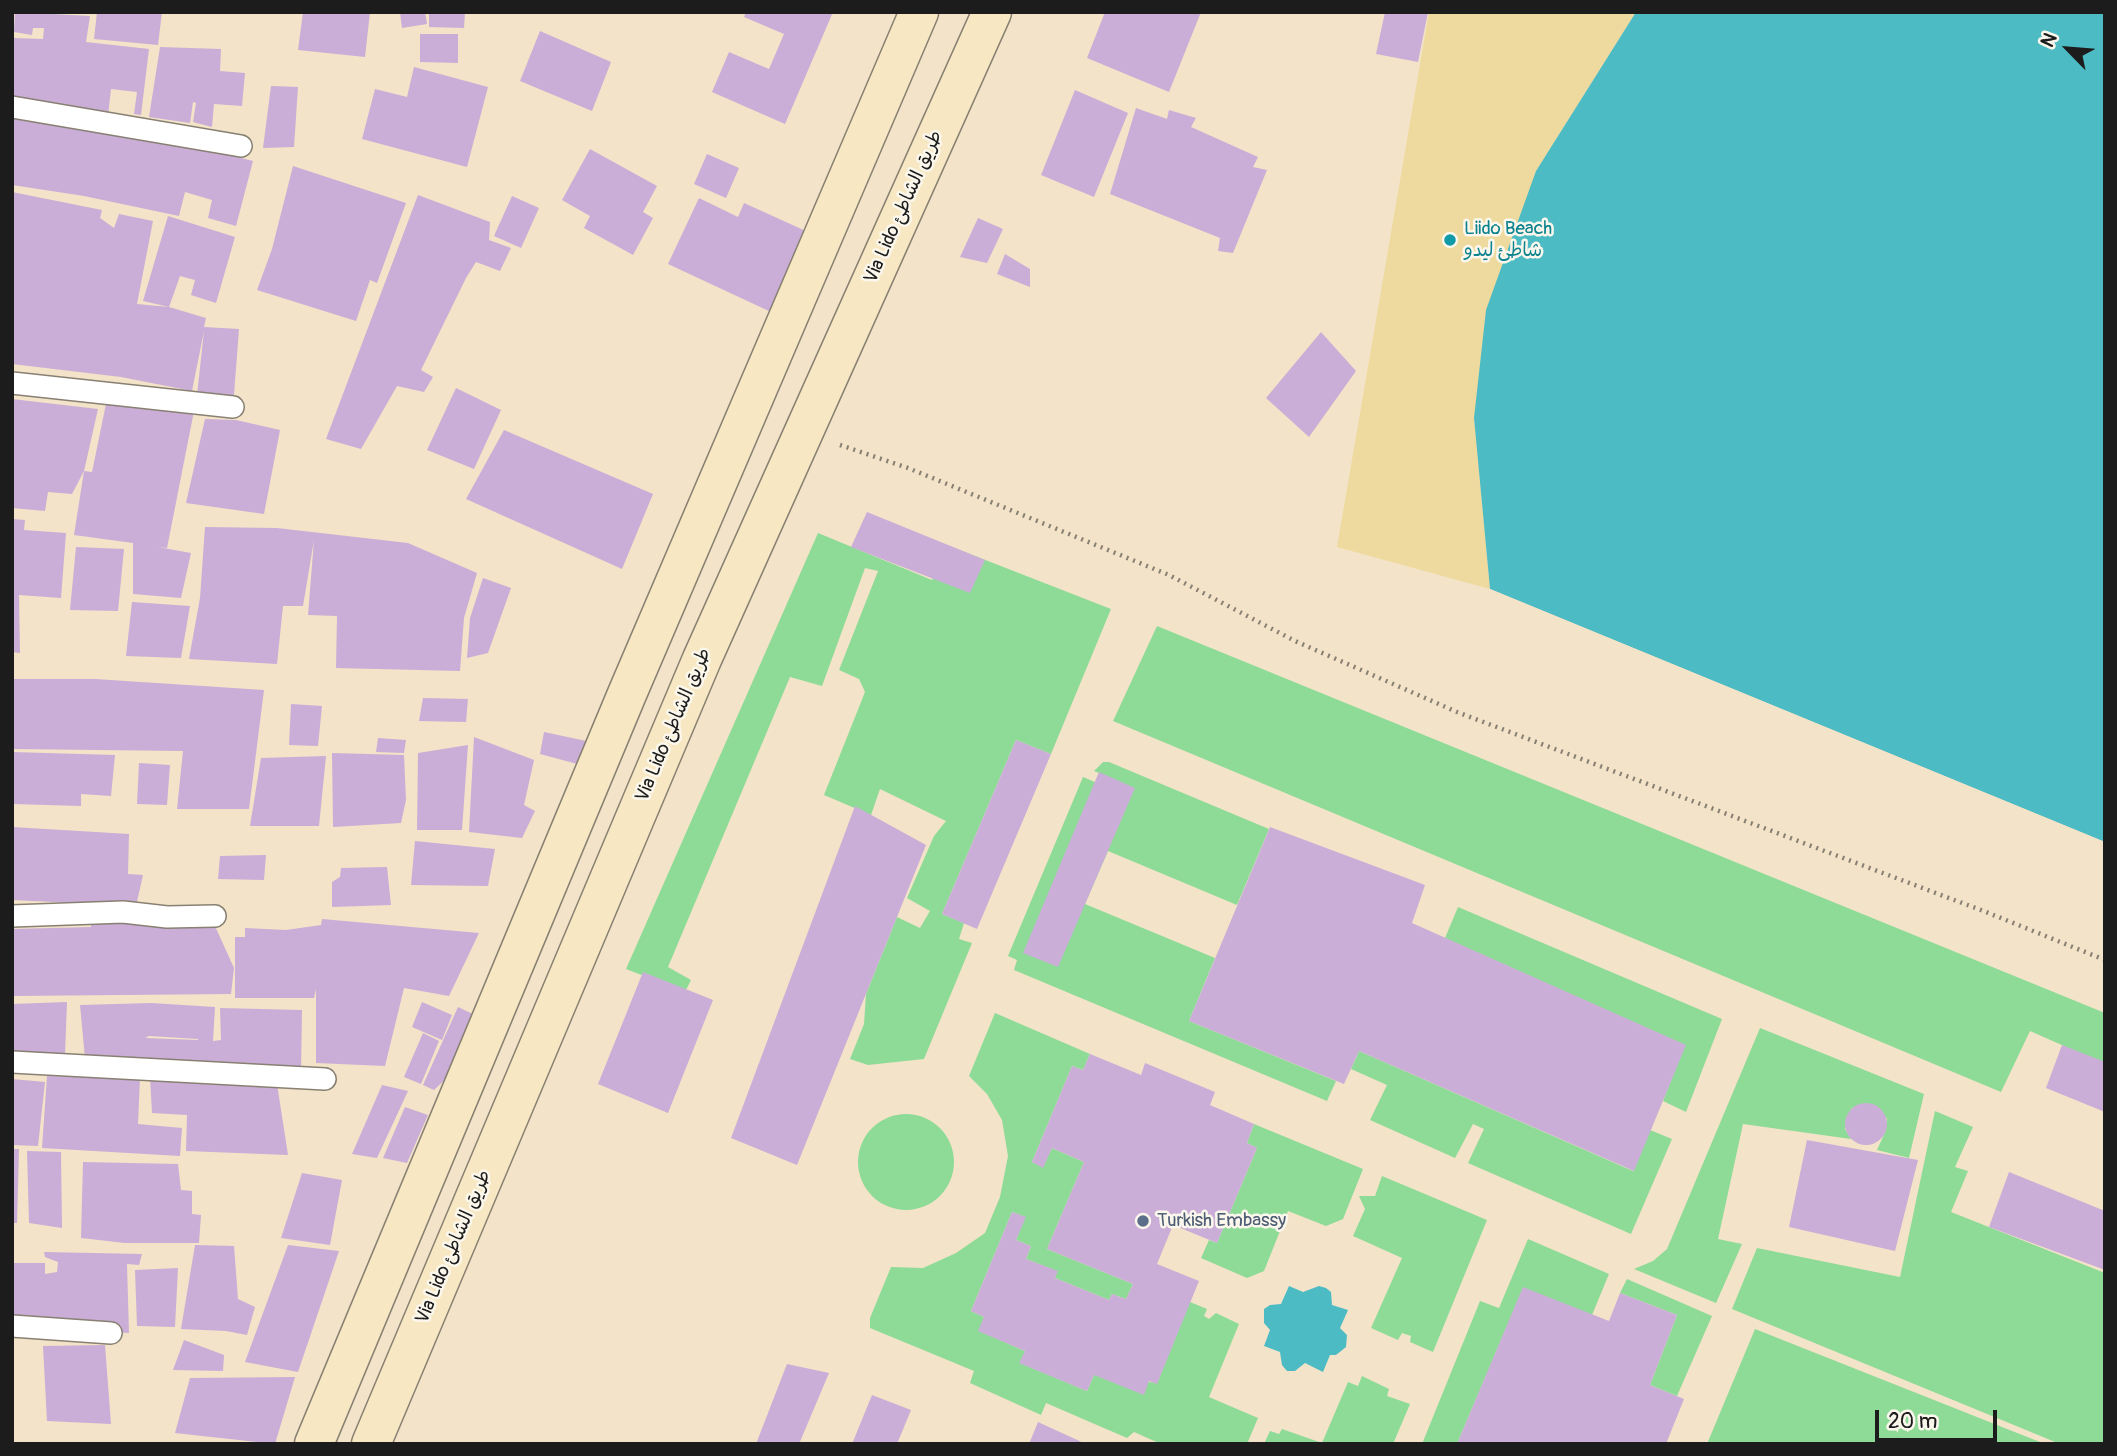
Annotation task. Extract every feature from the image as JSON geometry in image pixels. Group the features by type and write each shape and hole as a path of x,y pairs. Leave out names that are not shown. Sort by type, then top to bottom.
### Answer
{"main road":[{"path":"314,1444 627,694 919,12"},
{"name":"Via Lido طريق الشاطئ","path":"371,1444 702,659 992,12"}],"lane":[{"path":"12,107 241,146"},
{"path":"12,383 233,407"},
{"path":"12,916 124,912 167,917 215,916"},
{"path":"12,1062 326,1079"},
{"path":"12,1326 111,1333"}],"path":[{"path":"803,432 908,468 1093,542 1169,575 1295,641 1457,712 1986,912 2105,960"}],"green space":[{"path":"818,533 932,580 947,545 1111,609 1051,754 1016,740 942,914 964,923 959,939 972,943 924,1059 868,1065 850,1059 864,1024 866,994 897,917 920,928 930,911 907,898 934,836 946,821 880,789 871,815 824,795 865,692 859,679 839,670 878,571 865,568 822,686 790,677 668,967 691,980 685,992 626,969"},
{"path":"1157,626 2105,1013 2105,1064 2030,1031 2001,1092 1113,721"},
{"path":"1103,762 1109,762 1269,829 1237,905 1108,851 1085,904 1215,958 1189,1021 1336,1081 1327,1101 1014,970 1017,960 1008,956 1083,777 1095,782 1099,773 1094,771"},
{"path":"1458,907 1722,1019 1686,1112 1663,1101 1685,1045 1445,938"},
{"path":"995,1013 1090,1054 1083,1070 1072,1066 1032,1162 1043,1167 1052,1148 1084,1162 1047,1249 1133,1284 1126,1299 1112,1294 1109,1300 1055,1278 1057,1271 1026,1259 1031,1246 1016,1240 1025,1217 1012,1212 971,1311 984,1317 979,1331 1025,1351 1020,1363 1087,1391 1094,1375 1157,1383 1190,1302 1207,1309 1204,1316 1209,1319 1216,1313 1239,1324 1209,1397 1258,1418 1247,1444 1161,1444 1134,1432 1127,1438 1046,1403 1041,1415 970,1383 974,1371 870,1328 870,1318 891,1267 923,1268 956,1253 985,1233 1000,1197 1008,1156 1002,1120 987,1094 969,1076"},
{"path":"1760,1028 1924,1094 1909,1158 1877,1150 1886,1130 1887,1119 1881,1110 1872,1104 1861,1104 1851,1109 1845,1129 1851,1139 1743,1124 1718,1239 1742,1244 1716,1303 1634,1269 1653,1261 1667,1249"},
{"path":"1359,1051 1633,1171 1650,1130 1672,1139 1631,1234 1468,1163 1484,1129 1473,1124 1455,1158 1370,1120 1387,1085 1351,1069"},
{"path":"1935,1111 1973,1127 1955,1167 1968,1171 1951,1212 2105,1273 2105,1444 2060,1444 1732,1309 1757,1248 1900,1277"},
{"path":"906,1114 924,1118 940,1128 950,1144 954,1162 950,1180 940,1196 924,1206 906,1210 888,1206 872,1196 862,1180 858,1162 862,1144 872,1128 888,1118"},
{"path":"1254,1124 1363,1169 1343,1219 1326,1226 1288,1211 1264,1271 1247,1278 1201,1258 1209,1240 1217,1243 1257,1148 1247,1143"},
{"path":"1382,1176 1487,1220 1433,1352 1410,1342 1411,1336 1402,1333 1398,1340 1371,1328 1402,1258 1353,1236 1365,1209 1359,1196 1375,1196"},
{"path":"1528,1239 1609,1274 1592,1315 1523,1288 1457,1444 1422,1444 1480,1301 1499,1308"},
{"path":"1627,1279 1712,1316 1677,1396 1650,1385 1677,1315 1620,1293"},
{"path":"1755,1329 2045,1444 1707,1444"},
{"path":"1362,1376 1389,1389 1387,1396 1410,1404 1393,1444 1264,1444 1270,1431 1279,1434 1282,1429 1322,1443 1348,1382 1358,1386"}],"sand":[{"name":"Liido Beach شاطئ ليدو","path":"1429,12 1636,12 1536,171 1474,418 1490,589 1337,547"}],"water":[{"path":"1636,12 2105,12 2105,842 1490,589 1474,418 1486,310 1536,171"},
{"path":"1289,1286 1303,1292 1319,1286 1326,1288 1331,1292 1332,1305 1348,1310 1340,1328 1347,1335 1346,1347 1336,1355 1330,1355 1323,1372 1305,1363 1295,1371 1287,1371 1282,1365 1280,1352 1264,1346 1270,1330 1264,1323 1264,1309 1270,1305 1281,1304"}],"pier":[{"path":"1490,589 2105,842 2105,845 1489,593"}],"building":[{"path":"15,12 90,16 86,42 149,49 141,115 134,114 137,92 111,89 108,116 12,106 12,38 43,39 44,28 33,28 32,35 14,32"},
{"path":"97,12 162,12 158,45 94,39"},
{"path":"303,12 370,12 365,57 298,50"},
{"path":"400,12 425,12 427,24 402,28"},
{"path":"429,12 465,12 464,28 429,27"},
{"path":"746,12 833,12 785,124 712,92 729,52 769,69 784,34 744,17"},
{"path":"1105,12 1201,12 1169,92 1087,58"},
{"path":"1385,12 1428,12 1418,62 1376,54"},
{"path":"540,31 611,62 592,111 520,81"},
{"path":"420,34 458,34 458,63 420,62"},
{"path":"160,47 221,49 220,71 245,73 242,106 214,104 212,127 193,122 196,103 193,102 190,123 149,117"},
{"path":"414,67 488,87 467,167 362,139 375,89 407,97"},
{"path":"271,86 298,87 294,147 263,148"},
{"path":"1075,90 1128,113 1094,197 1041,175"},
{"path":"1136,108 1167,119 1169,110 1196,118 1191,127 1258,157 1253,167 1267,170 1233,253 1218,251 1220,238 1110,194"},
{"path":"12,113 147,134 253,161 236,226 208,218 212,200 185,192 179,216 84,196 12,185"},
{"path":"590,149 657,186 643,212 653,218 633,255 584,228 590,216 562,200"},
{"path":"707,154 739,168 726,198 694,184"},
{"path":"293,166 406,203 377,283 370,280 356,321 257,290 272,249"},
{"path":"12,192 102,210 100,218 114,228 119,214 153,221 137,304 169,307 206,318 204,327 239,329 233,408 196,404 204,331 192,391 121,377 12,364"},
{"path":"418,195 490,222 489,240 511,248 500,271 476,262 466,278 421,370 433,377 424,392 397,386 361,449 326,439"},
{"path":"512,196 539,208 521,248 494,236"},
{"path":"699,198 738,217 744,203 808,232 771,312 668,264"},
{"path":"168,216 235,237 216,303 191,295 195,280 180,276 169,307 143,301"},
{"path":"978,218 1003,229 987,263 960,257"},
{"path":"1005,254 1030,269 1030,287 997,274"},
{"path":"1321,332 1356,371 1309,437 1266,398"},
{"path":"456,388 501,410 474,469 427,450"},
{"path":"12,399 98,409 84,471 72,494 48,492 45,511 12,508"},
{"path":"107,399 194,411 167,548 158,547 191,553 181,598 133,594 133,543 74,535 84,471 92,472"},
{"path":"205,419 236,420 280,430 264,514 186,503"},
{"path":"504,430 653,494 622,569 466,499"},
{"path":"867,512 985,560 970,593 851,547"},
{"path":"12,519 25,520 24,530 66,533 61,598 19,595 20,653 12,652"},
{"path":"205,527 277,528 408,543 477,573 464,618 460,671 336,668 337,616 308,615 314,540 303,606 283,606 277,664 189,659 200,598"},
{"path":"76,547 124,549 118,611 70,610"},
{"path":"483,578 511,588 488,653 467,658 470,618"},
{"path":"132,602 190,606 181,658 126,656"},
{"path":"12,679 95,679 264,690 249,809 177,809 183,751 12,749"},
{"path":"423,698 468,699 466,722 419,721"},
{"path":"291,704 322,706 318,746 289,745"},
{"path":"544,732 591,742 581,765 540,754"},
{"path":"474,737 534,760 524,805 535,811 522,838 469,832"},
{"path":"378,738 406,740 404,753 376,752"},
{"path":"1016,740 1051,754 977,929 942,914"},
{"path":"468,745 462,830 417,830 418,753"},
{"path":"12,752 115,755 111,796 81,794 81,806 12,804"},
{"path":"332,753 404,755 406,800 401,823 333,827"},
{"path":"326,756 319,826 250,826 261,758"},
{"path":"139,763 170,765 167,805 137,804"},
{"path":"1099,772 1135,788 1058,967 1023,953"},
{"path":"855,806 926,845 797,1165 731,1138"},
{"path":"12,827 129,834 128,874 143,875 136,906 12,900"},
{"path":"1270,827 1425,885 1412,923 1686,1045 1634,1171 1359,1051 1344,1084 1189,1021"},
{"path":"415,841 495,849 488,886 411,885"},
{"path":"266,855 264,880 218,879 220,856"},
{"path":"387,867 391,905 332,907 332,882 340,877 341,868"},
{"path":"91,919 215,926 234,968 231,994 12,996 12,929 91,927"},
{"path":"322,919 479,933 449,996 404,988 385,1066 316,1063 316,989 314,998 235,998 235,937 245,937 245,928 286,930 321,925"},
{"path":"643,972 713,1000 668,1113 598,1084"},
{"path":"67,1002 65,1054 12,1054 12,1004"},
{"path":"422,1002 452,1015 442,1040 412,1027"},
{"path":"151,1003 215,1007 213,1041 221,1040 220,1008 302,1010 301,1071 86,1069 80,1005","holes":["149,1036 198,1040 145,1038"]},
{"path":"458,1007 477,1016 452,1073 434,1090 423,1085"},
{"path":"423,1033 439,1041 421,1084 404,1077"},
{"path":"2062,1045 2105,1062 2105,1112 2046,1088"},
{"name":"Turkish Embassy","path":"1090,1054 1141,1075 1145,1063 1215,1092 1210,1105 1254,1124 1247,1143 1257,1148 1217,1243 1173,1225 1157,1264 1199,1281 1157,1384 1149,1381 1144,1395 1094,1375 1087,1391 1019,1363 1025,1351 978,1331 984,1317 971,1311 1012,1212 1026,1217 1016,1240 1031,1246 1026,1259 1058,1271 1055,1278 1109,1300 1112,1294 1126,1299 1133,1284 1047,1249 1084,1162 1052,1148 1043,1168 1032,1162 1072,1066 1083,1070"},
{"path":"47,1076 140,1078 138,1124 182,1128 180,1156 42,1148"},
{"path":"150,1077 277,1084 288,1155 186,1151 187,1115 152,1113"},
{"path":"12,1079 45,1082 38,1146 12,1145"},
{"path":"382,1085 408,1091 377,1158 352,1154"},
{"path":"1866,1103 1881,1109 1887,1124 1881,1139 1866,1145 1851,1139 1845,1124 1851,1109"},
{"path":"405,1107 428,1115 407,1163 383,1158"},
{"path":"1807,1140 1918,1160 1895,1251 1789,1227"},
{"path":"12,1149 19,1149 17,1223 12,1223"},
{"path":"27,1151 61,1152 62,1228 29,1223"},
{"path":"83,1162 178,1164 181,1190 192,1191 192,1214 201,1215 199,1243 125,1243 81,1238"},
{"path":"2009,1172 2105,1211 2105,1270 1989,1227"},
{"path":"302,1173 342,1180 330,1245 281,1238"},
{"path":"195,1245 234,1246 238,1299 255,1307 247,1335 181,1329"},
{"path":"288,1245 339,1251 298,1372 245,1362"},
{"path":"44,1252 142,1254 139,1265 127,1264 129,1333 12,1328 12,1263 45,1263 45,1274 57,1272 58,1262 45,1257"},
{"path":"178,1268 175,1327 137,1326 135,1270"},
{"path":"1523,1287 1609,1321 1620,1293 1677,1315 1650,1385 1684,1399 1666,1444 1457,1444"},
{"path":"184,1340 224,1355 223,1371 173,1370"},
{"path":"105,1345 111,1424 47,1421 43,1346"},
{"path":"787,1364 829,1373 799,1444 756,1444"},
{"path":"295,1377 275,1444 175,1433 190,1378"},
{"path":"872,1395 911,1410 897,1444 852,1444"},
{"path":"1038,1422 1086,1444 1029,1444"}],"place":[{"name":"Liido Beach شاطئ ليدو","path":"1450,240"},
{"name":"Turkish Embassy","path":"1143,1221"}]}
